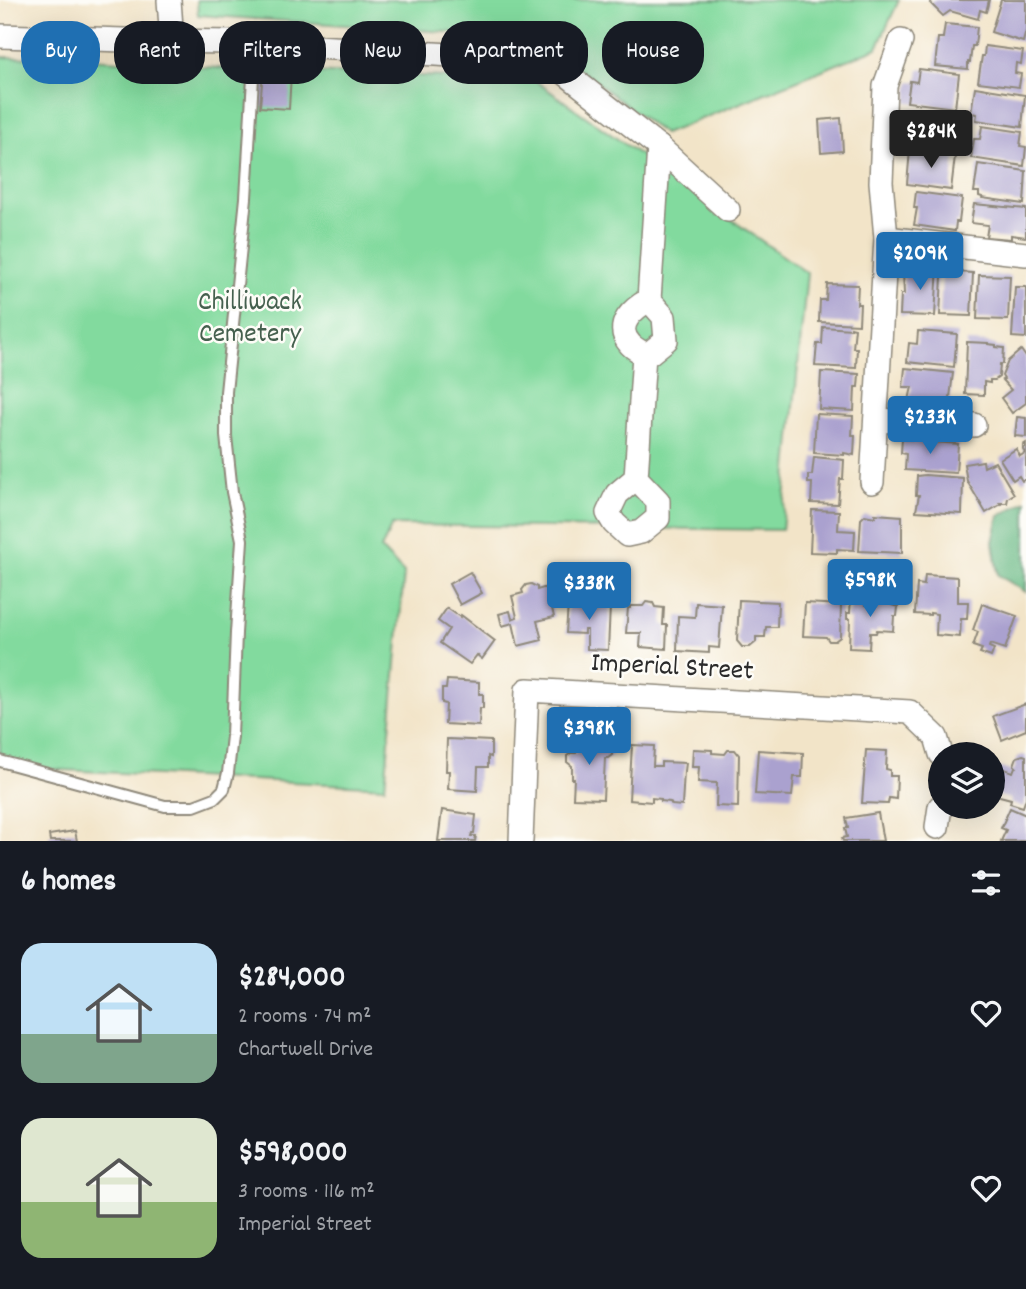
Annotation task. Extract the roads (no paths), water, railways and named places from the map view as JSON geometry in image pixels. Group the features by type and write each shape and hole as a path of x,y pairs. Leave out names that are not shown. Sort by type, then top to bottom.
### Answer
{"street":[{"path":"169,0 171,21"},
{"path":"0,36 114,39"},
{"path":"872,482 886,238 881,182 885,86 901,41"},
{"path":"326,47 550,61 659,147 728,210"},
{"path":"649,300 635,308 628,316 624,332 630,345 644,354 650,354 666,340 664,317 649,300 659,147"},
{"path":"886,238 1026,254"},
{"path":"636,478 644,354"},
{"path":"876,420 974,425"},
{"name":"Imperial Street","path":"521,841 527,690 910,712 936,737 937,742"}],"lane":[{"path":"0,761 165,806 194,806 215,798 224,789 232,736 242,540 232,492 226,436 226,392 246,198 253,84"}],"park label":[{"name":"Chilliwack Cemetery","path":"250,320"}]}
